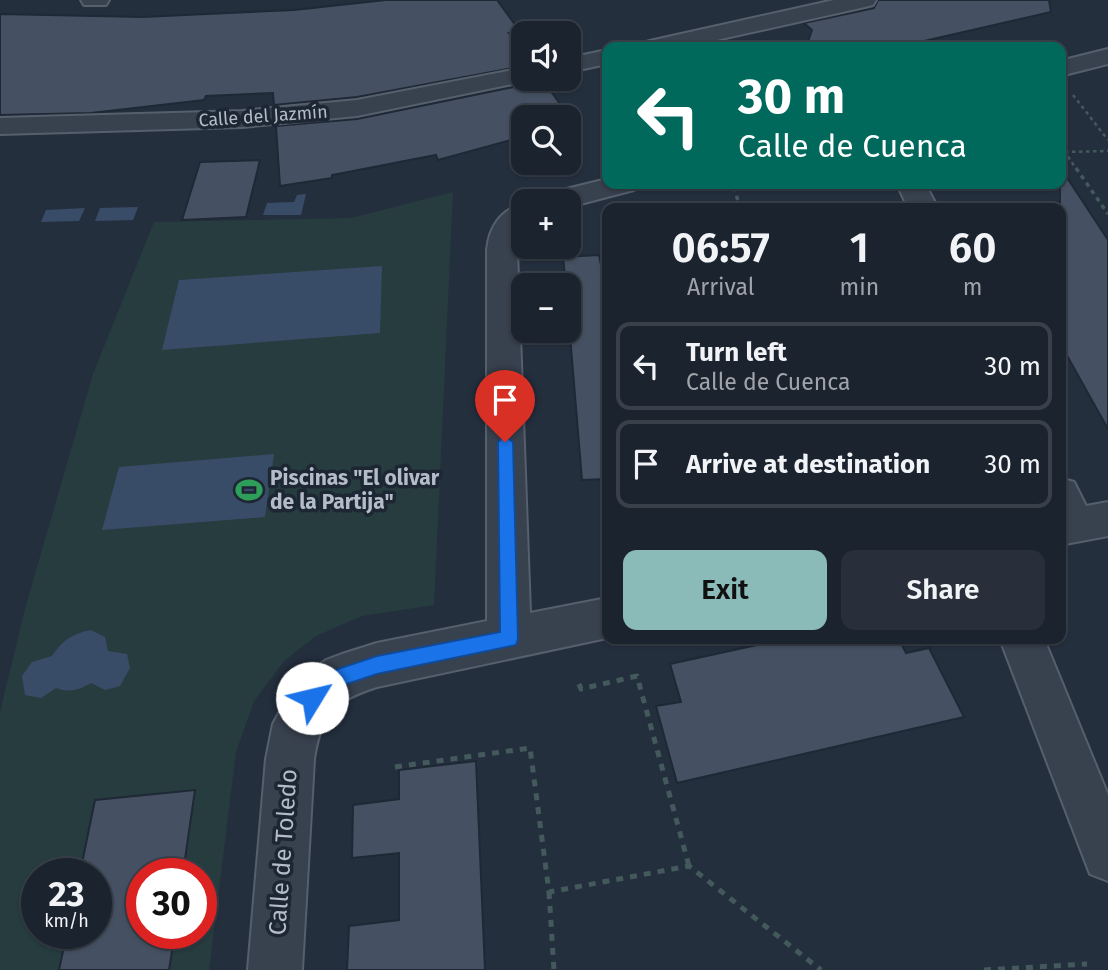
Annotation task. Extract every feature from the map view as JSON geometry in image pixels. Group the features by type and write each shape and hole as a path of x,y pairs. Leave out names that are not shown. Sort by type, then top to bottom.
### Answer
{"street":[{"path":"92,0 98,0"},
{"path":"676,42 865,0"},
{"path":"1066,67 1108,56"},
{"path":"581,62 602,58"},
{"name":"Calle del Jazmín","path":"0,126 242,119 357,108 511,77"},
{"path":"581,195 604,189"},
{"path":"511,225 504,232 502,250 509,639 602,619"},
{"name":"Calle de Toledo","path":"275,970 290,759 296,724 312,698 342,676 377,665 509,639"},
{"path":"1024,644 1108,856"}],"path":[{"path":"1073,96 1108,140"},
{"path":"1066,152 1108,151"},
{"path":"1066,153 1108,214"},
{"path":"579,684 581,689 637,676 689,866 821,970"},
{"path":"395,767 530,748 548,892 554,970"},
{"path":"548,892 689,866"},
{"path":"984,970 1087,964"}],"green space":[{"name":"Piscinas \"El olivar de la Partija\"","path":"453,192 434,605 362,616 316,636 284,661 254,701 236,752 217,905 217,858 126,858 126,949 212,949 209,970 0,970 0,712 26,605 93,374 154,222 351,218"}],"water":[{"path":"306,194 301,215 263,215 267,203 294,202 297,195"},
{"path":"138,207 133,220 95,221 100,208"},
{"path":"85,208 79,221 41,222 46,210"},
{"path":"382,266 380,333 162,350 179,280"},
{"path":"274,454 265,517 102,530 119,467"},
{"path":"91,630 105,637 108,651 127,654 130,668 120,686 105,690 91,683 74,690 56,688 41,698 25,695 22,676 32,662 52,656 68,638"}],"building":[{"path":"386,0 497,0 512,21 509,33 511,68 357,97 274,105 273,93 206,96 204,100 91,113 0,115 0,14 142,17 294,10"},
{"path":"878,0 1049,0 1051,12 920,42 808,42 812,30 804,23 874,8"},
{"path":"511,88 511,91 551,91 561,105 511,105 511,140 438,160 436,155 332,175 332,178 280,186 276,126 357,119"},
{"path":"260,160 246,217 182,220 200,162"},
{"path":"1066,176 1108,240 1108,429 1066,354 1066,203 1060,203 1060,189 1066,189"},
{"path":"599,255 602,265 602,479 582,480 571,343 581,343 581,273 565,273 563,259"},
{"path":"761,644 902,644 906,653 929,648 964,717 677,783 656,706 681,702 670,664"},
{"path":"476,761 485,970 347,970 349,926 399,920 399,853 352,858 353,805 399,799 399,770"},
{"path":"195,790 185,858 126,858 126,949 172,949 169,970 59,970 64,949 112,949 112,858 83,858 95,800"}],"place":[{"name":"Piscinas \"El olivar de la Partija\"","path":"249,490"}],"route":[{"path":"312,698 342,676 377,665 509,639 505,442"}]}
